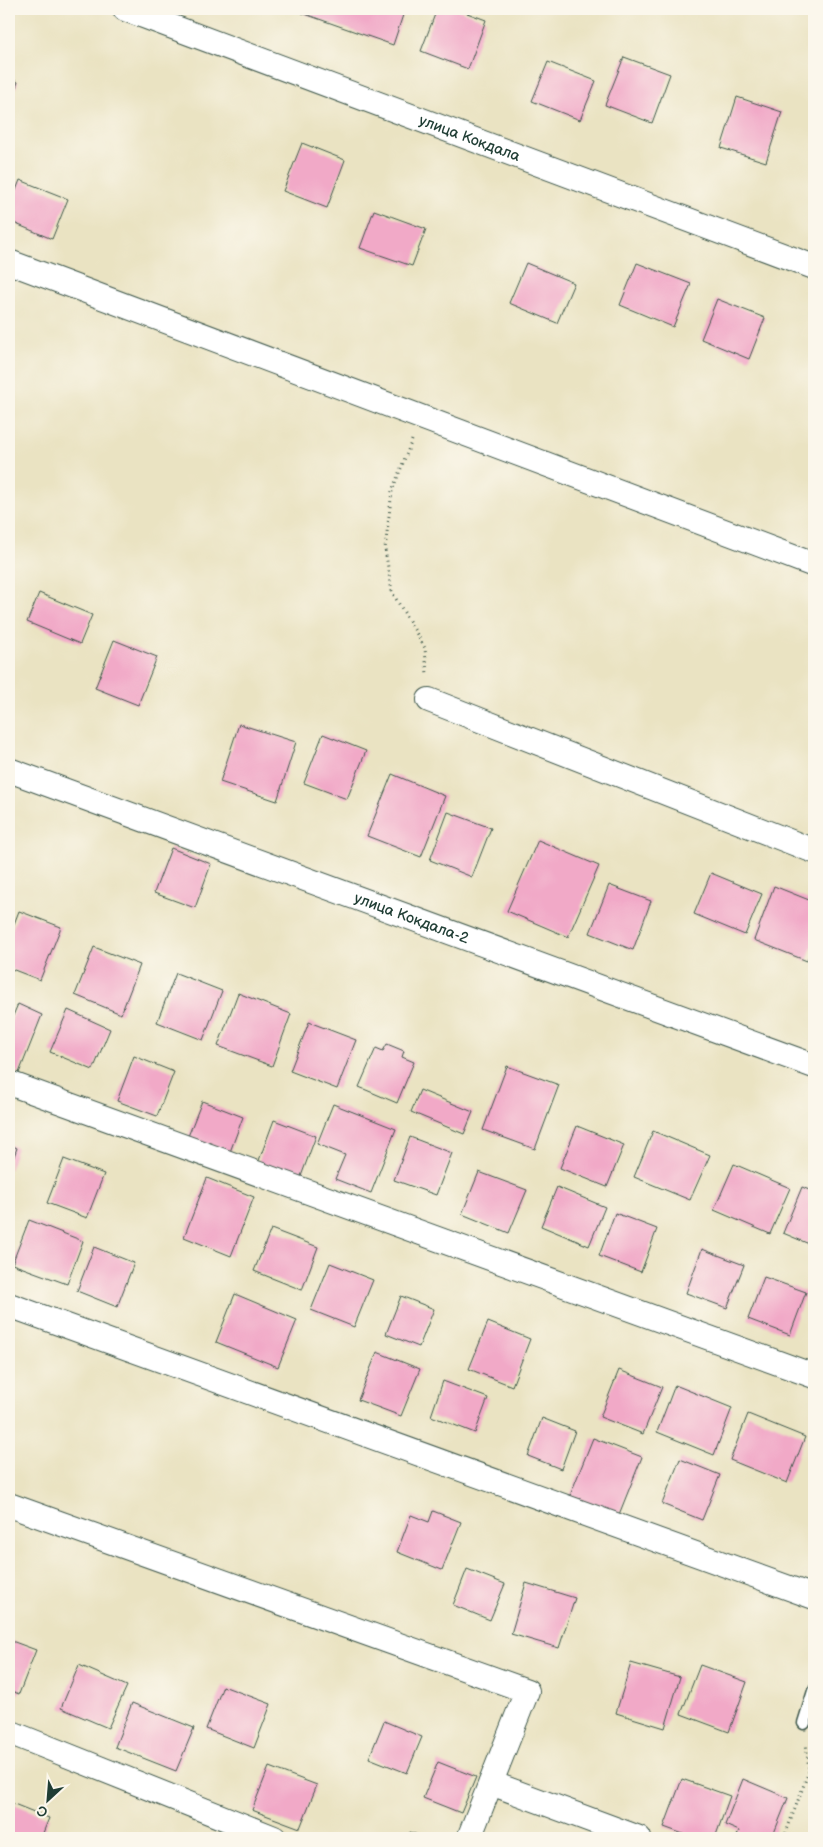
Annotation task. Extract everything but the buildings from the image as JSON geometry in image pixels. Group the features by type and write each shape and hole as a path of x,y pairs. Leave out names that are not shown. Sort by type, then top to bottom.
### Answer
{"street":[{"name":"улица Кокдала","path":"125,9 814,267"},
{"path":"9,262 814,565"},
{"path":"429,700 814,852"},
{"name":"улица Кокдала-2","path":"9,770 814,1066"},
{"path":"9,1083 814,1376"},
{"path":"9,1305 814,1597"},
{"path":"9,1505 527,1690 469,1838"},
{"path":"9,1732 274,1838"},
{"path":"491,1783 639,1838"}],"lane":[{"path":"804,1723 814,1691"}],"path":[{"path":"421,417 392,491 385,549 392,592 425,648 429,700"},
{"path":"784,1838 809,1771 804,1723"}]}
